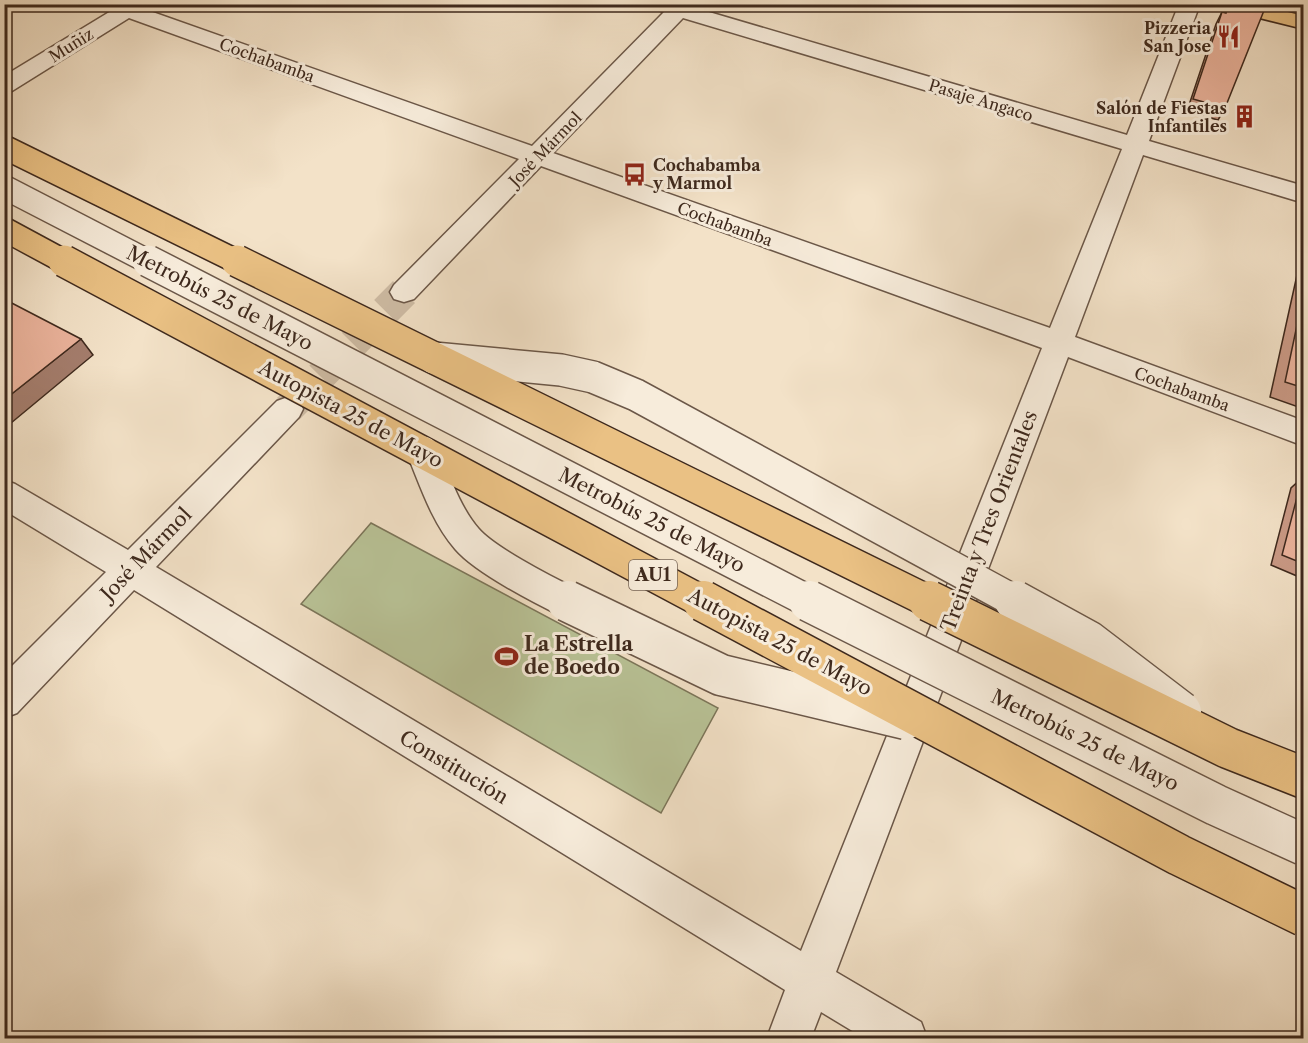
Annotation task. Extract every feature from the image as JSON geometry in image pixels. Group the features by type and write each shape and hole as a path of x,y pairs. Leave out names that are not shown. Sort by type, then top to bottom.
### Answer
{"main road":[{"path":"1226,4 1304,23"},
{"path":"4,147 1228,748 1304,778"},
{"name":"Autopista 25 de Mayo","path":"4,229 1179,855 1304,916"}],"street":[{"name":"Treinta y Tres Orientales","path":"789,1038 1190,4"},
{"name":"Cochabamba","path":"125,6 537,157 1058,342 1304,434"},
{"name":"Muñiz","path":"4,86 125,6"},
{"name":"Pasaje Angaco","path":"674,6 1304,195"},
{"name":"José Mármol","path":"404,292 537,157 674,6"},
{"name":"Metrobús 25 de Mayo","path":"4,187 913,654 1206,800 1304,845"},
{"path":"434,358 561,370 592,377 636,395 1088,641 1228,748"},
{"name":"José Mármol","path":"4,700 288,409"},
{"path":"423,452 443,501 467,540 504,567 562,599 721,675 938,727"},
{"name":"Constitución","path":"4,493 905,1038"}],"green space":[{"name":"La Estrella de Boedo","path":"371,523 718,708 661,813 301,604"}],"building":[{"path":"1229,4 1250,4 1265,8 1225,108 1193,99 1222,12 1226,13"},
{"path":"1304,292 1304,388 1285,382"},
{"path":"4,299 81,339 4,400"},
{"path":"1302,478 1304,479 1304,564 1282,555"}],"tunnel":[{"path":"288,409 404,292"}],"place":[{"name":"Pizzeria San Jose","path":"1229,37"},
{"name":"Salón de Fiestas Infantiles","path":"1245,117"},
{"name":"Cochabamba y Marmol","path":"635,174"},
{"name":"La Estrella de Boedo","path":"506,656"}]}
